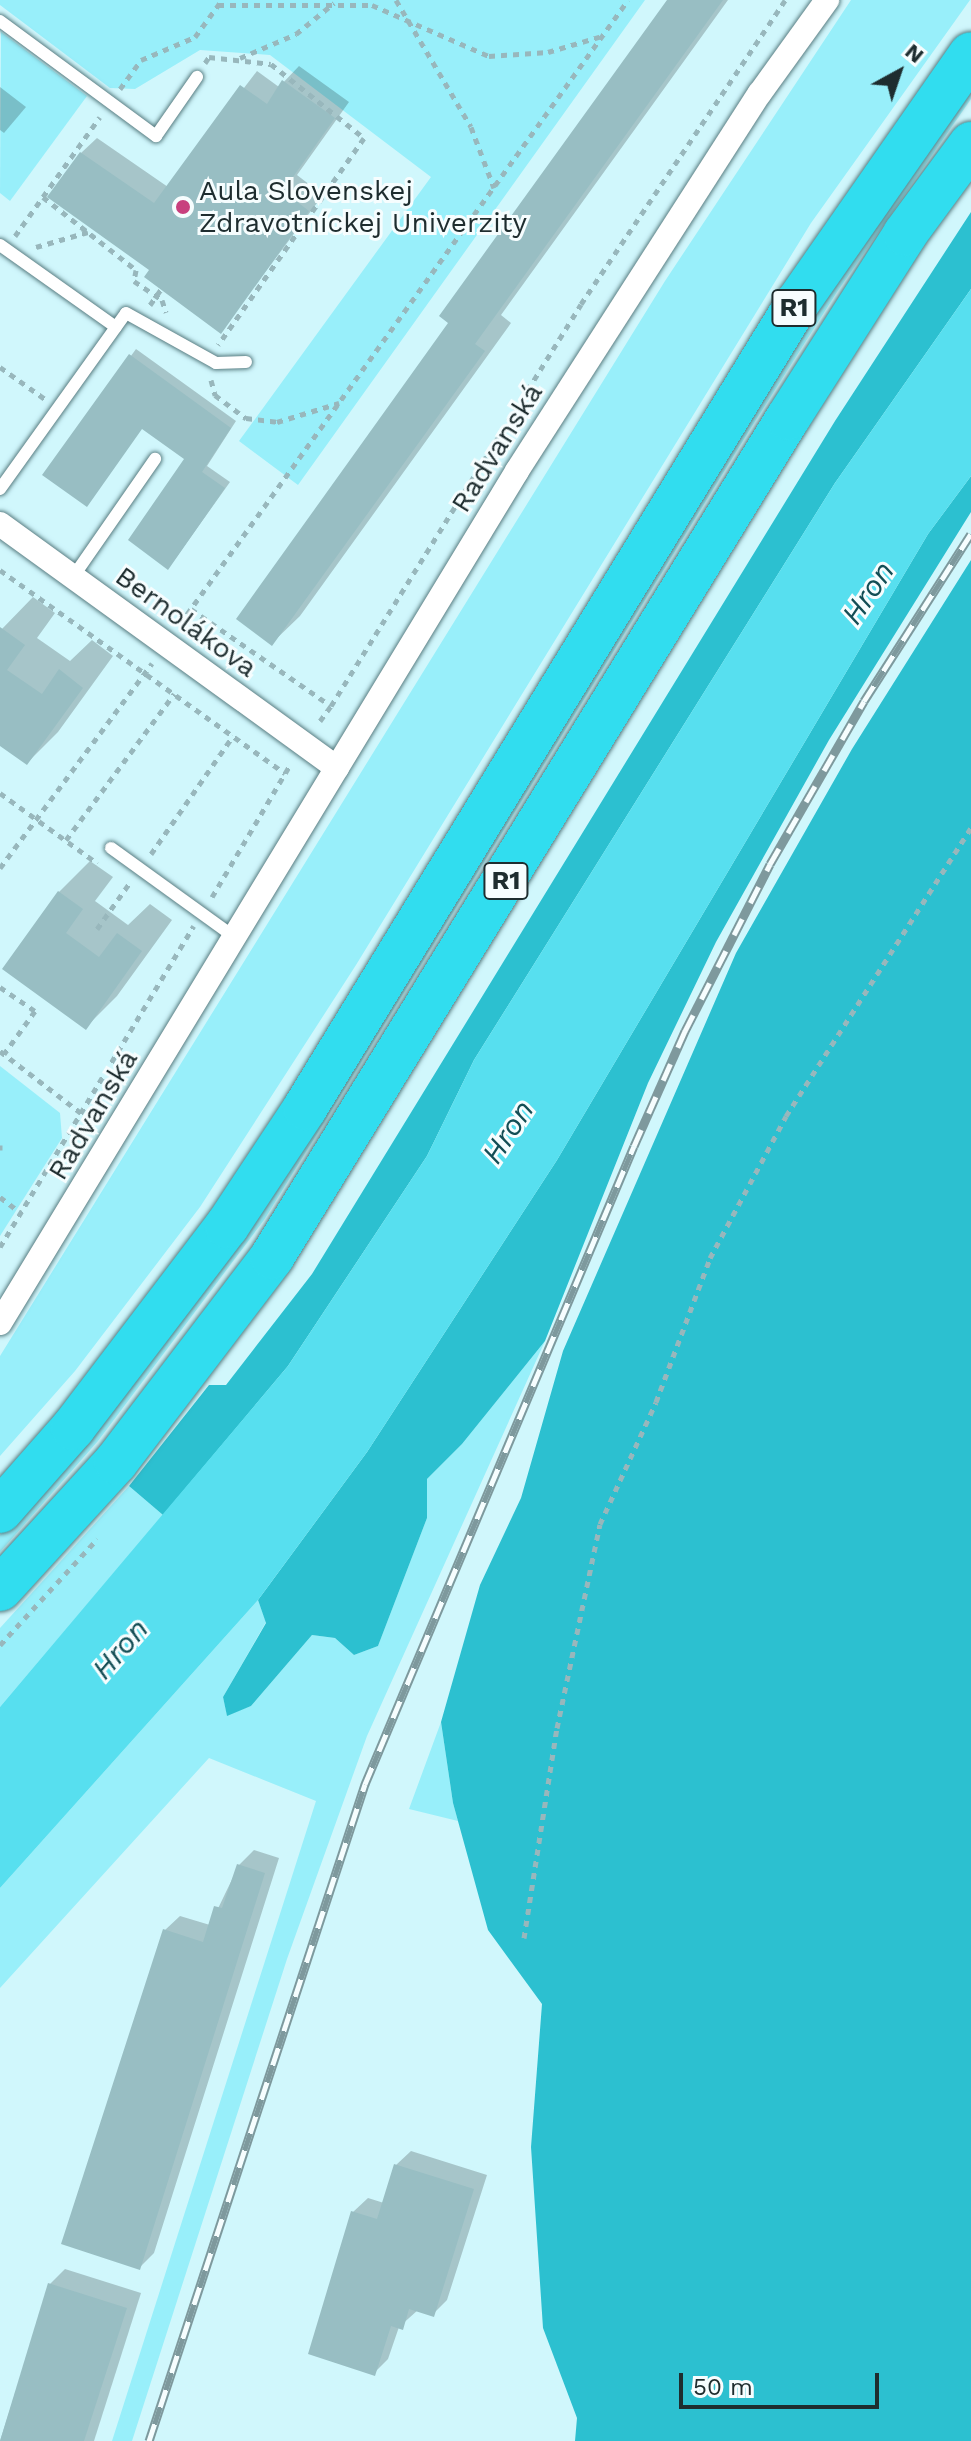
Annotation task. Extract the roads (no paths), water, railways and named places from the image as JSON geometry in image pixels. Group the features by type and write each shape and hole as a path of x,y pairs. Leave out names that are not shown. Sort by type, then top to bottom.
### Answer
{"highway":[{"name":"R1","path":"2,1508 73,1428 227,1226 305,1108 790,315 971,54"},
{"name":"R1","path":"0,1589 116,1462 272,1257 788,418 905,234 971,144"}],"street":[{"name":"Radvanská","path":"0,1323 517,471 760,93 827,0"},
{"name":"Bernolákova","path":"0,524 337,768"}],"lane":[{"path":"0,21 156,136 197,77"},
{"path":"6,249 116,327"},
{"path":"0,489 126,313 206,358 246,362"},
{"path":"73,577 155,459"},
{"path":"111,848 236,938"}],"water":[{"name":"Hron","path":"971,289 971,476 928,534 557,1160 367,1452 258,1600 0,1888 0,1707 288,1366 427,1156 474,1060 835,483"}],"railway":[{"path":"149,2441 365,1784 634,1146 685,1031 770,864 864,701 971,534"}],"place":[{"name":"Aula Slovenskej Zdravotníckej Univerzity","path":"183,207"}]}
